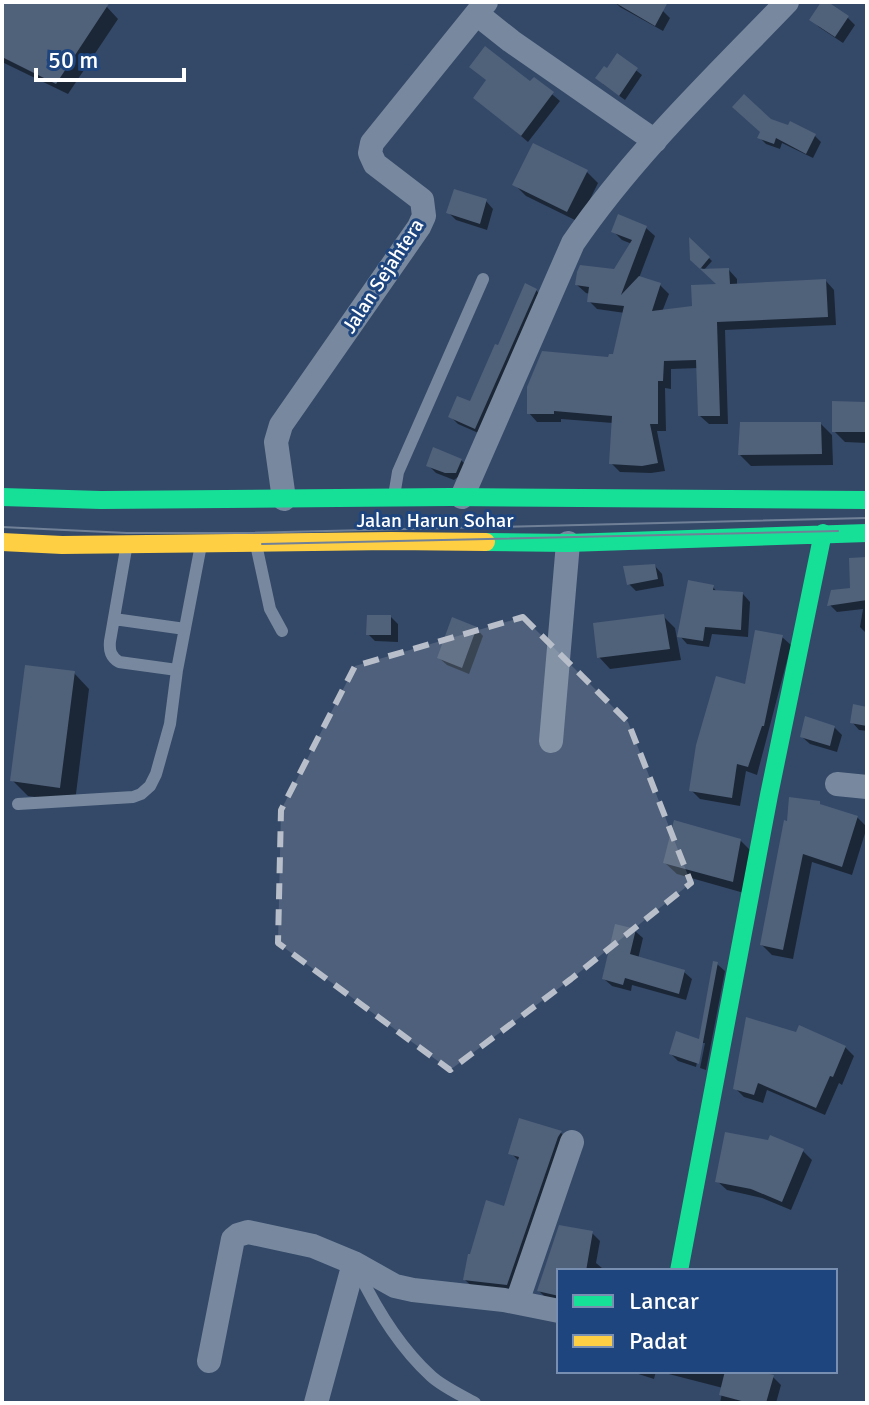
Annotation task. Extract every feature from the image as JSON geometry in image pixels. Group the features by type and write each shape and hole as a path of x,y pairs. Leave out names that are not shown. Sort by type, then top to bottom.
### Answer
{"main road":[{"name":"Jalan Harun Sohar","path":"2,497 284,499 394,505 462,497 867,500"},
{"path":"679,1269 766,810 823,533"},
{"name":"Jalan Harun Sohar","path":"2,542 62,545 255,542 392,534 568,543 867,533"}],"street":[{"path":"462,497 573,243 589,219 655,141 787,2"},
{"path":"482,8 511,41 655,141"},
{"name":"Jalan Sejahtera","path":"284,499 276,442 281,425 424,216 422,200 375,164 370,153 372,143 482,8"},
{"path":"551,741 568,543"},
{"path":"837,784 867,787"},
{"path":"517,1302 572,1142"},
{"path":"209,1361 233,1239 248,1232 313,1246 354,1263 395,1286 517,1302 557,1311"},
{"path":"316,1403 354,1263"}],"lane":[{"path":"394,505 398,472 483,279"},
{"path":"255,542 270,609 282,631"},
{"path":"18,804 133,797 150,786 170,724 177,670 202,543"},
{"path":"127,544 109,650 119,662 177,670"},
{"path":"114,619 185,629"},
{"path":"354,1263 370,1297 401,1344 433,1378 475,1403"}],"highlighted area":[{"path":"523,617 628,722 691,883 450,1070 278,943 281,810 355,666"}],"building":[{"path":"2,2 110,2 56,84 2,57"},
{"path":"614,2 668,2 655,26"},
{"path":"821,2 828,2 849,16 835,37 809,20"},
{"path":"485,46 530,81 534,77 554,92 521,136 473,98 486,80 469,67"},
{"path":"617,53 638,68 619,96 595,78 604,66 607,68"},
{"path":"744,94 771,119 788,125 790,121 816,134 806,154 776,138 774,144 757,138 760,132 732,107"},
{"path":"533,143 588,170 567,212 512,185"},
{"path":"454,189 487,199 480,224 446,213"},
{"path":"618,214 647,226 621,295 639,276 661,283 652,311 692,306 691,285 716,284 700,269 729,268 730,284 826,279 828,317 717,322 720,416 698,416 696,360 664,361 663,381 658,381 658,424 650,424 658,463 642,466 609,464 612,416 554,411 554,414 527,414 527,387 542,351 608,357 613,354 624,306 587,302 589,287 575,285 580,265 614,269 632,240 611,232"},
{"path":"689,237 710,257 700,269 690,260"},
{"path":"525,283 537,289 475,429 448,417 457,396 470,401"},
{"path":"832,401 867,402 867,432 832,432"},
{"path":"740,422 821,422 822,454 738,455"},
{"path":"433,447 462,459 456,473 445,473 426,466"},
{"path":"867,557 867,600 827,606 831,590 850,588 849,558"},
{"path":"655,564 658,579 627,585 623,566"},
{"path":"688,580 714,585 713,590 743,592 741,630 705,627 703,641 677,637"},
{"path":"664,614 670,649 597,658 593,623"},
{"path":"367,615 391,615 391,635 366,635"},
{"path":"452,617 477,627 462,668 437,658"},
{"path":"755,630 783,635 764,726 748,767 737,764 732,798 689,791 696,745 716,676 745,684"},
{"path":"25,665 75,671 60,788 10,781"},
{"path":"853,704 867,707 867,726 850,723"},
{"path":"805,716 835,726 830,746 800,737"},
{"path":"789,797 820,801 820,804 858,816 842,867 803,854 783,950 760,945 784,820 787,821"},
{"path":"674,820 741,839 733,882 663,863"},
{"path":"615,924 636,929 630,954 685,970 679,994 625,978 623,985 602,979"},
{"path":"713,961 718,962 699,1064 669,1054 676,1031 699,1039"},
{"path":"746,1017 796,1032 799,1025 846,1046 816,1108 758,1083 754,1095 733,1089"},
{"path":"519,1118 562,1131 507,1285 463,1280 486,1200 504,1206 519,1157 508,1154"},
{"path":"725,1132 768,1140 770,1135 804,1149 782,1202 751,1189 715,1182"},
{"path":"559,1225 593,1231 586,1269 557,1269 557,1296 537,1291"},
{"path":"724,1373 774,1375 766,1403 749,1403 719,1395"}],"tram line":[{"path":"2,527 127,533 246,533 867,518"},
{"path":"262,544 838,531"}],"traffic: fast":[{"path":"2,497 101,500 451,497 867,500"},
{"path":"679,1269 769,795 823,533"},
{"path":"486,542 568,543 867,533"}],"traffic: slow":[{"path":"2,542 62,545 486,542"}]}
